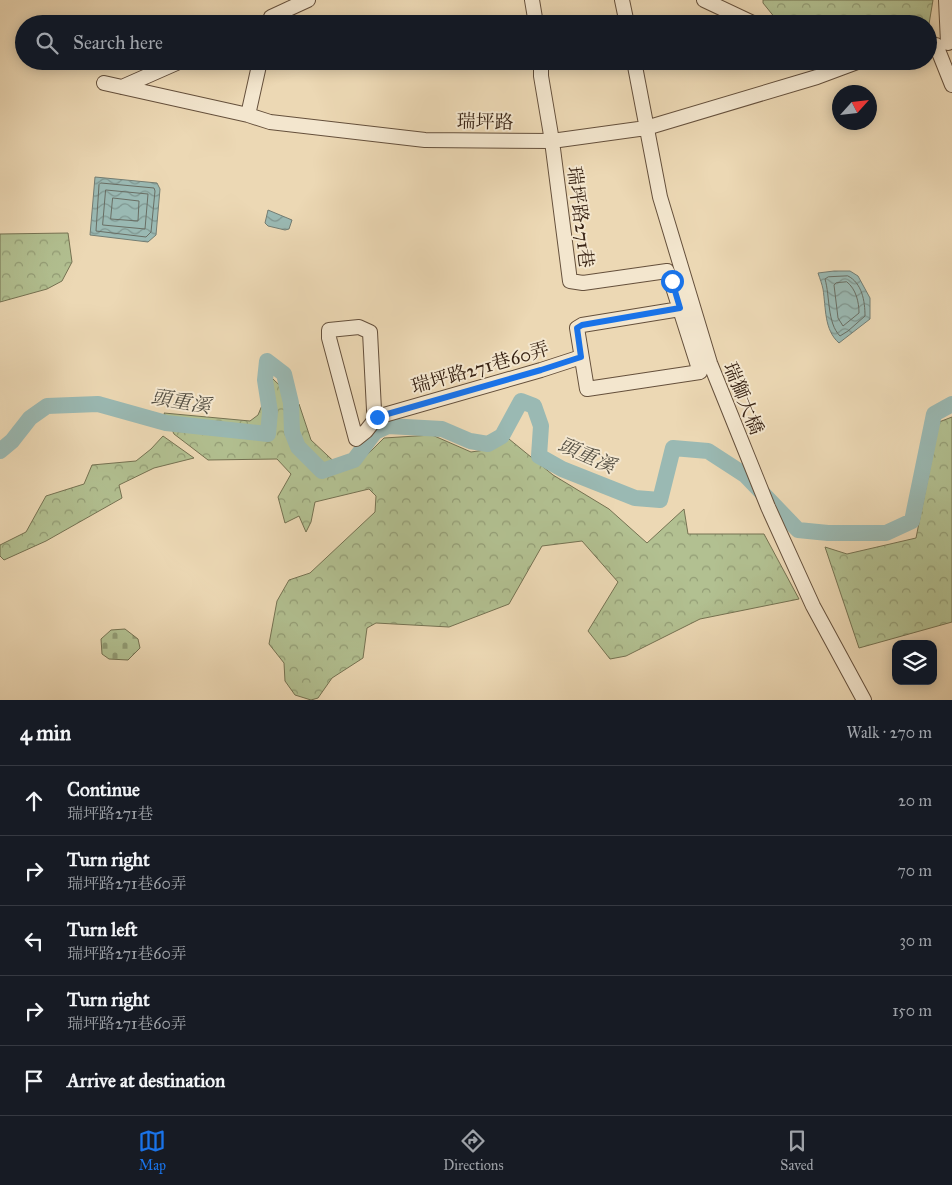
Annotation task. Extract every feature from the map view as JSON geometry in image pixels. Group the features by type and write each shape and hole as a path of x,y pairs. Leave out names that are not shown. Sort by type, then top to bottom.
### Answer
{"street":[{"path":"280,15 308,0"},
{"path":"532,0 534,15"},
{"path":"622,0 625,15"},
{"path":"704,0 736,15"},
{"path":"946,0 941,44 952,85"},
{"path":"122,87 161,70"},
{"path":"248,115 258,70"},
{"path":"541,70 552,141"},
{"name":"瑞獅大橋","path":"636,70 660,197 710,363 768,507 813,606 864,700"},
{"name":"瑞坪路","path":"104,83 248,115 270,122 426,140 552,141 646,128 817,77 830,70"},
{"name":"瑞坪路271巷","path":"552,141 570,281 583,283 667,270 680,308"},
{"path":"680,308 700,372 587,388 581,357 577,328 582,325 680,308"},
{"path":"359,327 370,332 374,410 377,417 366,432 356,439 329,338 329,330 359,327"},
{"name":"瑞坪路271巷60弄","path":"377,417 581,357"}],"green space":[{"path":"763,0 933,0 930,15 773,15 763,3"},
{"path":"68,233 72,262 62,281 47,289 0,302 0,234"},
{"path":"273,379 299,404 311,440 343,470 360,462 384,438 432,435 471,452 492,449 509,439 553,475 609,509 647,543 684,509 688,534 764,534 799,599 700,619 626,656 610,659 588,631 618,582 582,541 542,546 509,604 449,627 376,623 367,628 363,658 332,678 318,698 311,700 295,695 285,681 284,663 269,644 277,601 289,580 310,573 375,512 376,496 369,489 315,502 311,522 306,532 299,516 285,523 278,497 291,474 277,459 208,460 174,434 164,413 250,421 258,415"},
{"path":"952,417 952,622 859,648 825,547 847,554 916,538 939,422"},
{"path":"163,436 194,458 154,468 119,485 122,498 46,541 4,560 0,556 0,545 26,532 46,496 84,484 92,465 136,461"},
{"path":"125,629 138,639 140,648 128,660 109,659 102,654 101,639 111,630"}],"water":[{"path":"95,177 157,183 160,189 156,235 148,242 90,235"},
{"path":"268,210 292,220 289,229 285,230 268,226 265,223"},
{"path":"850,271 858,276 870,298 870,319 839,343 834,338 828,325 823,289 818,273"}],"waterway":[{"name":"頭重溪","path":"0,451 12,441 30,418 47,406 98,404 166,423 268,434 270,412 265,380 267,361 284,374 291,403 292,432 298,447 322,471 354,460 375,432 388,426 442,429 470,441 488,444 502,436 521,401 534,406 541,426 539,456 562,469 635,498 660,500 673,448 708,451 745,475 798,530 828,533 886,533 912,521 934,414 952,404"}],"route":[{"path":"377,417 581,357 577,328 582,325 680,308 672,281"}]}
